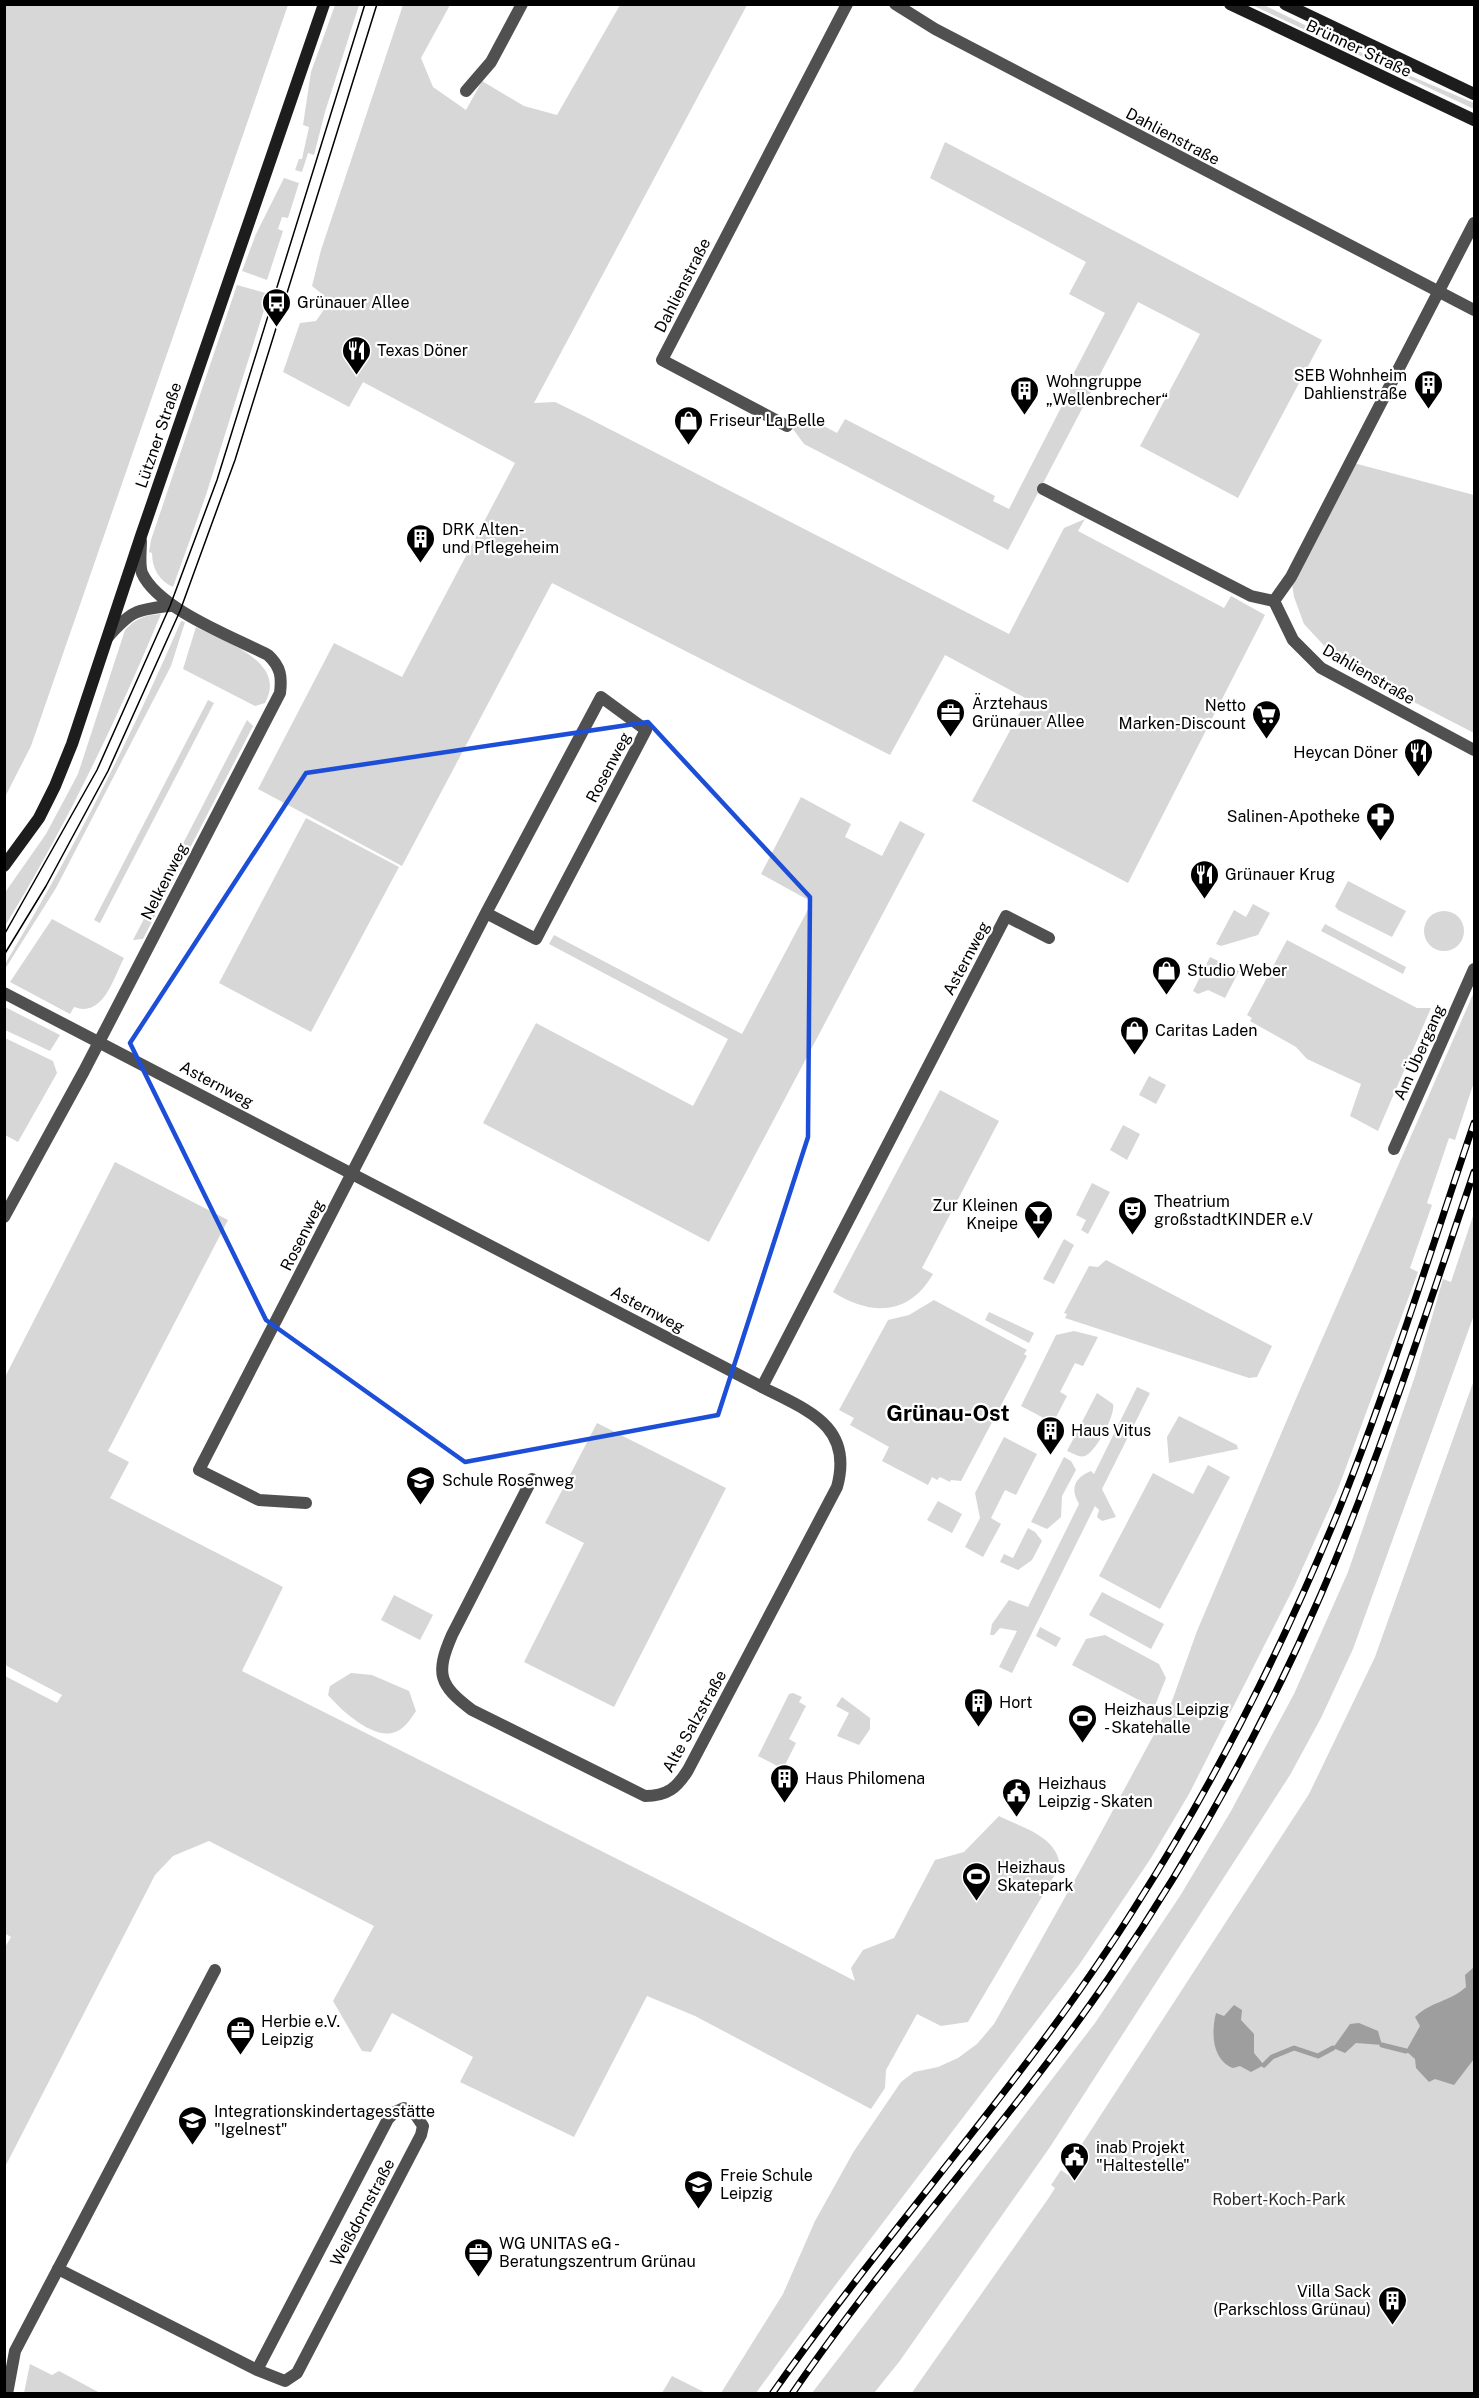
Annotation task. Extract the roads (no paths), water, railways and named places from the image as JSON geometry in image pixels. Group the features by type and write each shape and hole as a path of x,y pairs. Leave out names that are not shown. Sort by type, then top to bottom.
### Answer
{"main road":[{"name":"Lützner Straße","path":"4,866 39,818 55,786 324,4"},
{"name":"Brünner Straße","path":"1230,4 1474,120"},
{"name":"Brünner Straße","path":"1285,4 1474,94"}],"street":[{"path":"466,91 491,62 522,4"},
{"name":"Dahlienstraße","path":"787,426 662,360 847,4"},
{"name":"Dahlienstraße","path":"895,4 956,40 1474,310"},
{"path":"1043,489 1251,596 1274,601 1291,577 1474,223"},
{"name":"Nelkenweg","path":"4,1217 100,1042 280,693 281,672 277,663 268,655 170,606 152,589 141,571 141,536"},
{"name":"Dahlienstraße","path":"1274,601 1293,640 1321,668 1474,750"},
{"path":"108,637 128,615 149,608 170,606"},
{"name":"Rosenweg","path":"306,1503 260,1500 199,1470 486,913 601,697 646,730 539,934 536,939 486,913"},
{"name":"Asternweg","path":"4,993 762,1387 1006,916 1049,938"},
{"name":"Am Übergang","path":"1394,1149 1474,969"},
{"name":"Alte Salzstraße","path":"532,1479 452,1635 442,1658 443,1678 450,1694 472,1710 645,1797 662,1796 679,1785 688,1770 820,1522 839,1479 837,1448 828,1426 818,1417 762,1387"},
{"path":"7,2394 10,2349 58,2270 215,1970"},
{"name":"Weißdornstraße","path":"58,2270 257,2370 285,2381 297,2373 421,2135 423,2126 415,2114 404,2108 395,2112 388,2119 257,2370"}],"waterway":[{"path":"1382,2045 1406,2051"},
{"path":"1264,2065 1272,2057 1294,2048 1318,2056 1333,2048"}],"tram line":[{"path":"4,935 97,770 170,606 217,480 365,4"},
{"path":"4,955 46,886 108,771 180,611 235,460 377,4"}],"railway":[{"path":"772,2394 863,2271 1051,2030 1137,1904 1194,1810 1271,1663 1338,1512 1392,1367 1474,1123"},
{"path":"792,2394 830,2340 1072,2030 1170,1884 1225,1789 1300,1642 1344,1540 1402,1384 1474,1172"}],"place":[{"name":"Grünauer Allee","path":"276,328"},
{"name":"Texas Döner","path":"356,376"},
{"name":"SEB Wohnheim Dahlienstraße","path":"1428,410"},
{"name":"Wohngruppe „Wellenbrecher“","path":"1025,416"},
{"name":"Friseur La Belle","path":"688,446"},
{"name":"DRK Alten- und Pflegeheim","path":"421,564"},
{"name":"Ärztehaus Grünauer Allee","path":"951,738"},
{"name":"Netto Marken-Discount","path":"1267,740"},
{"name":"Heycan Döner","path":"1419,778"},
{"name":"Salinen-Apotheke","path":"1381,842"},
{"name":"Grünauer Krug","path":"1204,900"},
{"name":"Studio Weber","path":"1166,996"},
{"name":"Caritas Laden","path":"1134,1056"},
{"name":"Theatrium großstadtKINDER e.V","path":"1133,1236"},
{"name":"Zur Kleinen Kneipe","path":"1039,1240"},
{"name":"Haus Vitus","path":"1050,1456"},
{"name":"Schule Rosenweg","path":"421,1506"},
{"name":"Hort","path":"978,1728"},
{"name":"Heizhaus Leipzig - Skatehalle","path":"1083,1744"},
{"name":"Haus Philomena","path":"784,1804"},
{"name":"Heizhaus Leipzig - Skaten","path":"1017,1818"},
{"name":"Heizhaus Skatepark","path":"976,1902"},
{"name":"Herbie e.V. Leipzig","path":"240,2056"},
{"name":"Integrationskindertagesstätte \"Igelnest\"","path":"193,2146"},
{"name":"inab Projekt \"Haltestelle\"","path":"1075,2182"},
{"name":"Freie Schule Leipzig","path":"699,2210"},
{"name":"WG UNITAS eG - Beratungszentrum Grünau","path":"478,2278"},
{"name":"Villa Sack (Parkschloss Grünau)","path":"1392,2326"}],"district":[{"name":"Grünau-Ost","path":"948,1413"}],"park label":[{"name":"Robert-Koch-Park","path":"1279,2199"}]}
